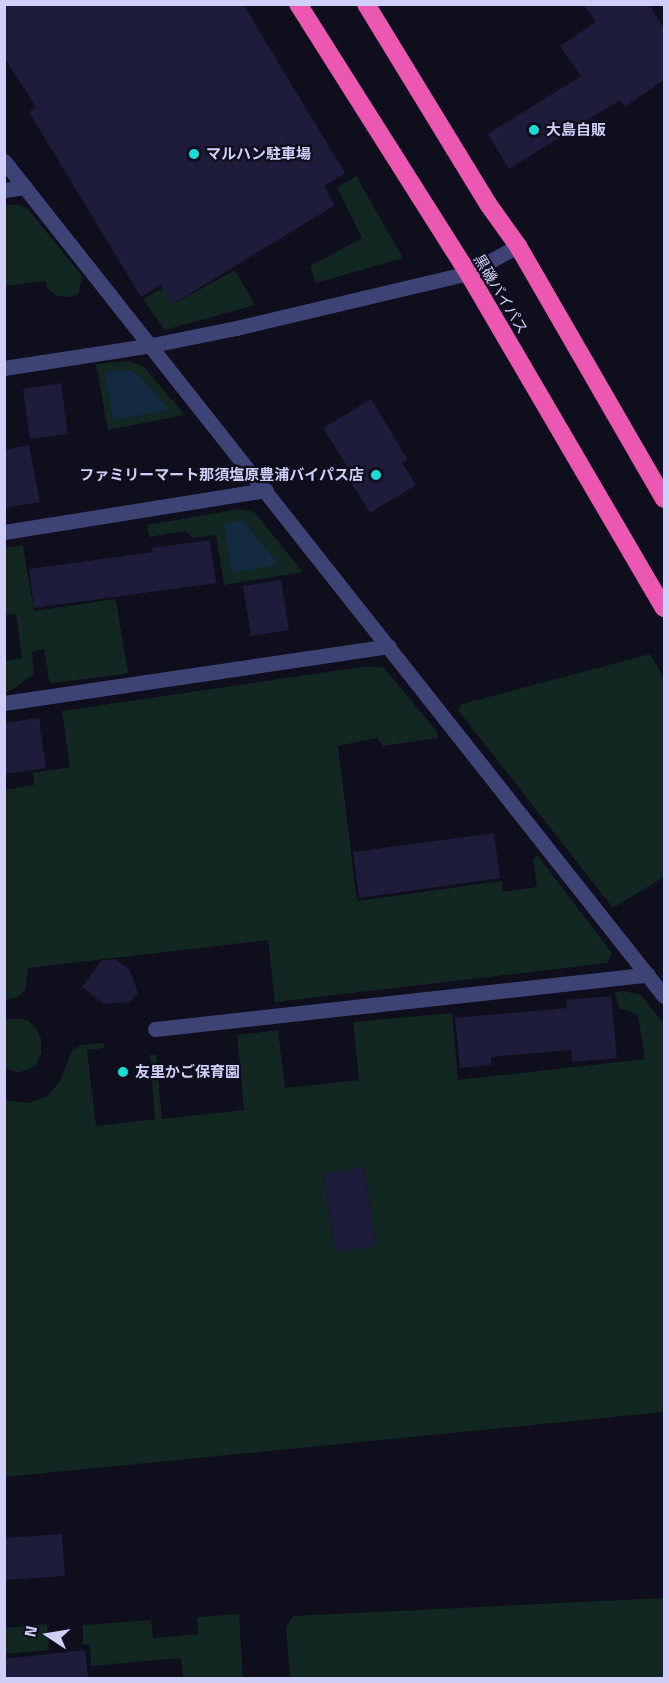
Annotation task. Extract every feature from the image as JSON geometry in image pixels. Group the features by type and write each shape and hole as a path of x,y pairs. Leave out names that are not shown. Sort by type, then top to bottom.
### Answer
{"highway":[{"name":"黒磯バイパス","path":"298,4 468,273 664,608"},
{"path":"366,4 488,204 518,246 664,500"}],"street":[{"path":"4,161 267,490 664,996"},
{"path":"4,190 25,187"},
{"path":"4,368 152,345 236,328 468,273 518,246"},
{"path":"4,532 267,490"},
{"path":"4,703 389,646"},
{"path":"155,1029 648,975"}],"green space":[{"path":"356,176 403,258 316,283 310,266 362,238 337,187"},
{"path":"17,204 27,208 82,276 79,293 72,297 58,296 47,289 45,281 5,286 5,206"},
{"path":"235,270 255,305 165,330 143,299 165,287 175,303"},
{"path":"129,361 143,366 185,415 108,430 96,364"},
{"path":"239,509 254,512 303,572 224,585 216,535 193,538 186,531 149,537 147,525","holes":["242,520 278,564 224,525"]},
{"path":"23,545 34,611 115,599 128,672 126,674 52,683 49,681 44,649 32,652 34,673 17,687 5,693 5,661 22,658 16,614 5,615 5,548"},
{"path":"650,654 664,678 664,877 613,908 458,710 462,704"},
{"path":"368,666 384,668 437,732 438,738 383,746 377,738 338,746 357,901 502,881 503,892 537,887 533,858 538,856 612,953 607,963 275,1002 268,940 28,968 25,990 18,997 5,1000 5,790 34,785 33,773 70,767 62,711"},
{"path":"624,991 641,995 664,1024 664,1412 5,1477 4,1100 29,1103 48,1096 60,1081 72,1051 81,1045 104,1043 104,1048 87,1050 96,1126 155,1119 150,1055 156,1055 162,1119 244,1110 237,1035 278,1030 285,1088 359,1080 353,1022 452,1013 458,1080 645,1059 638,1015 619,1008 615,992","holes":["364,1168 376,1246 335,1252 324,1174"]},
{"path":"16,1018 27,1020 36,1028 41,1039 41,1054 36,1065 19,1073 5,1068 5,1020"},
{"path":"664,1598 664,1678 290,1678 286,1627 293,1616"},
{"path":"239,1614 243,1678 183,1678 181,1658 91,1666 90,1644 83,1645 83,1625 151,1620 153,1638 198,1634 197,1617"},
{"path":"47,1624 49,1650 5,1654 5,1628"}],"water":[{"path":"127,370 136,373 170,410 113,420 105,372"},
{"path":"242,520 279,564 232,573 224,524"}],"building":[{"name":"マルハン駐車場","path":"4,4 243,4 345,173 324,186 335,205 173,304 161,284 141,297 29,112 36,107 4,57"},
{"path":"583,4 649,4 664,29 664,80 625,107 620,100 509,169 488,134 581,76 560,46 596,22"},
{"path":"61,383 68,434 30,439 23,389"},
{"path":"371,399 408,460 402,463 416,485 370,513 345,473 348,468 323,428"},
{"path":"29,445 40,502 4,508 4,450"},
{"path":"210,540 216,583 34,608 29,569 153,552 152,548"},
{"path":"281,580 289,630 251,636 243,586"},
{"path":"39,718 46,768 4,774 4,723"},
{"path":"494,833 500,878 359,898 353,852"},
{"path":"115,959 130,970 138,993 130,1002 104,1004 82,987 101,961"},
{"path":"611,996 617,1058 572,1062 571,1050 491,1057 491,1065 460,1068 455,1018 567,1008 566,1000"},
{"path":"364,1167 376,1246 335,1252 324,1174"},
{"path":"62,1534 65,1576 4,1580 4,1538"},
{"path":"85,1650 88,1678 4,1678 4,1659"}],"place":[{"name":"大島自販","path":"534,130"},
{"name":"マルハン駐車場","path":"194,154"},
{"name":"ファミリーマート那須塩原豊浦バイパス店","path":"376,475"},
{"name":"友里かご保育園","path":"123,1072"}]}
